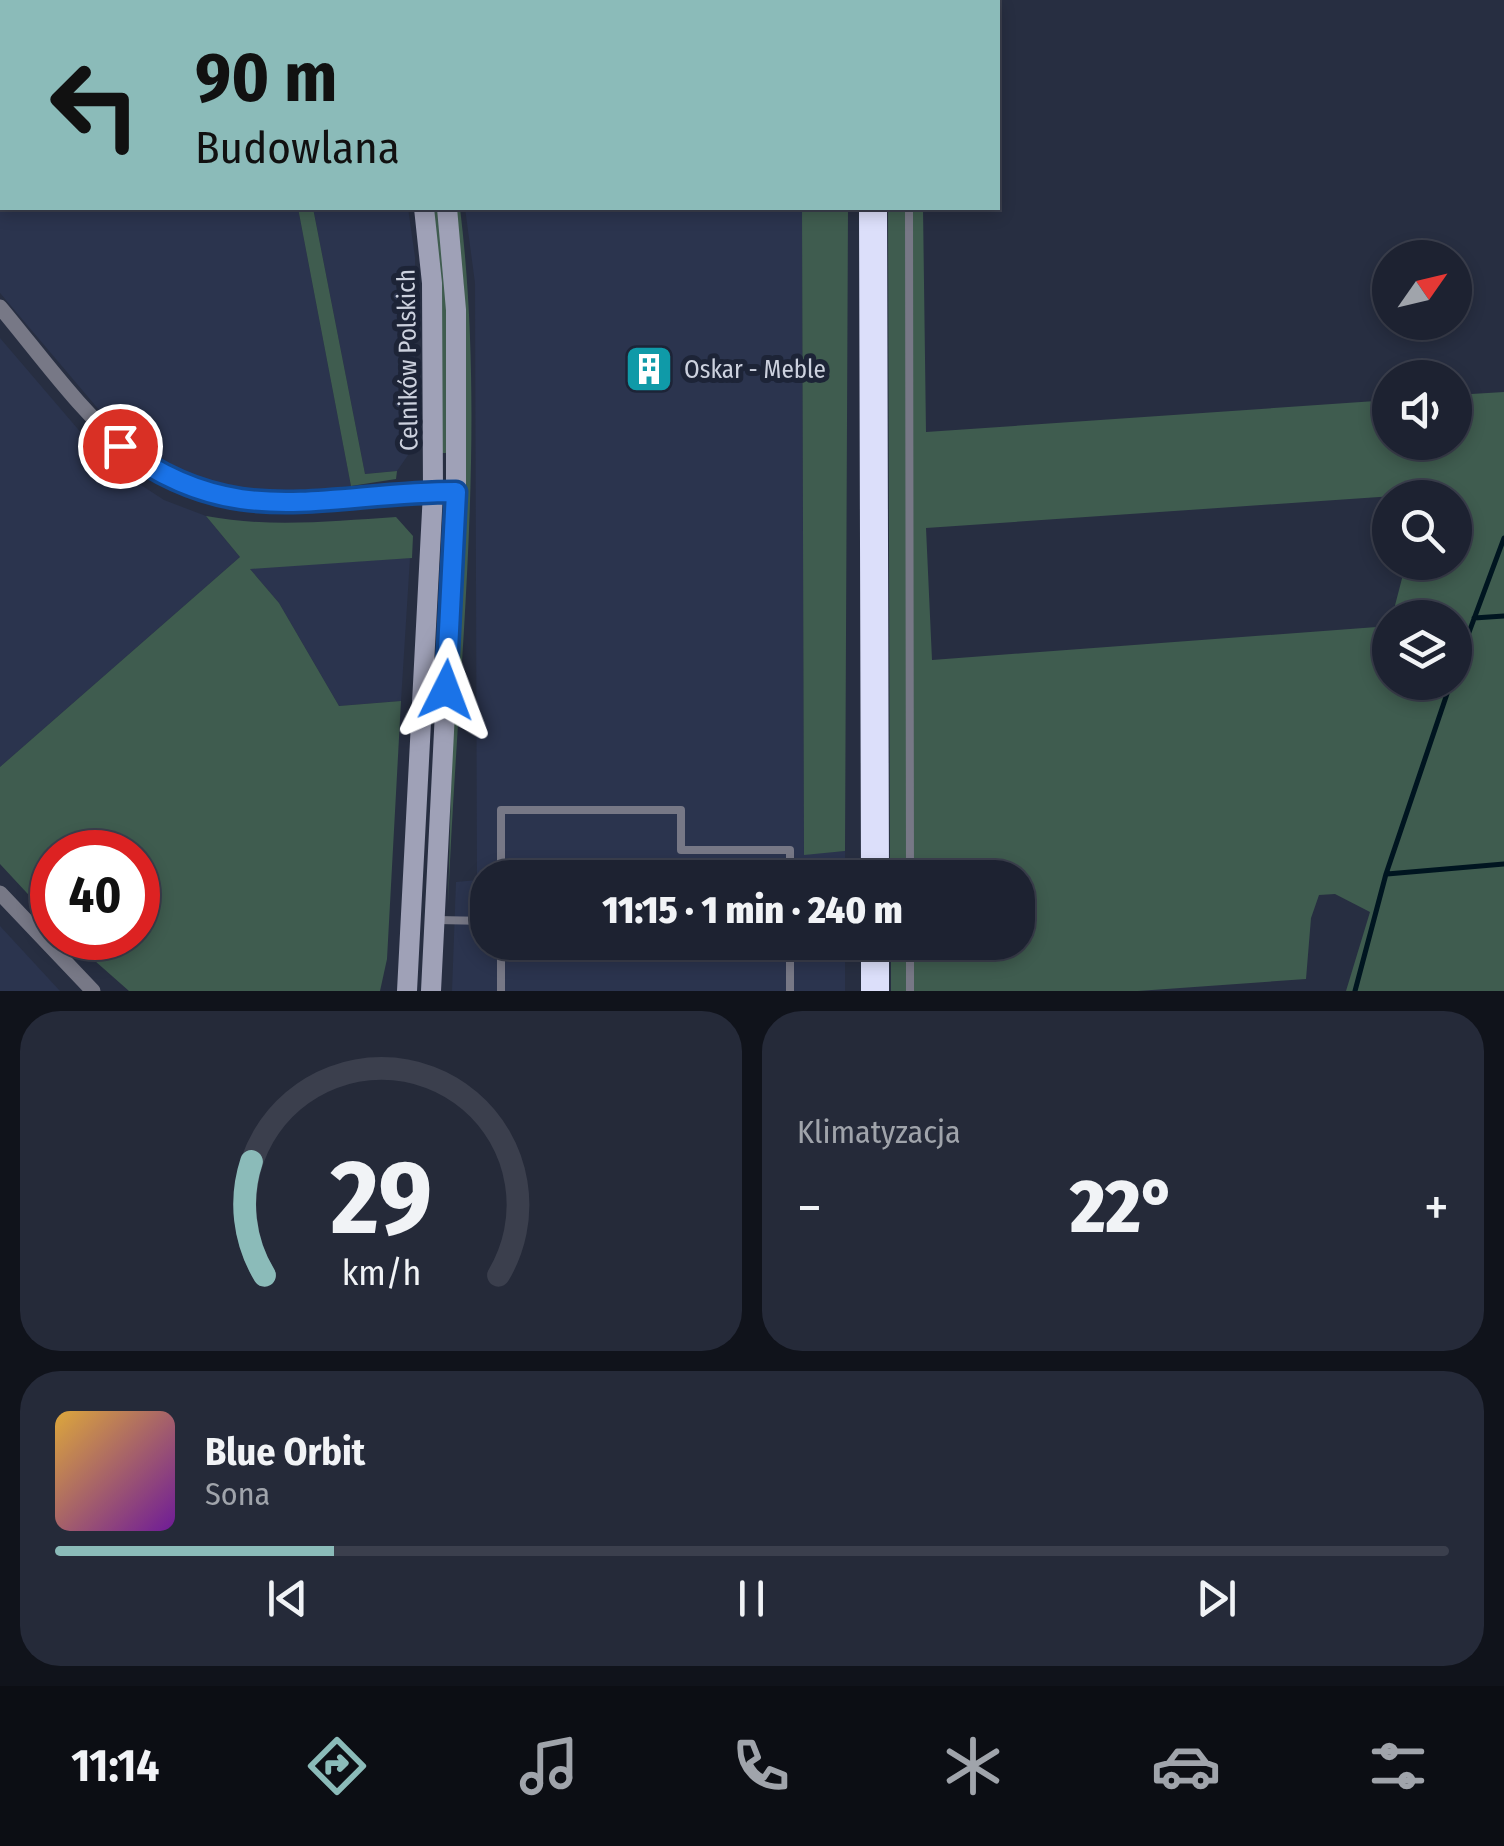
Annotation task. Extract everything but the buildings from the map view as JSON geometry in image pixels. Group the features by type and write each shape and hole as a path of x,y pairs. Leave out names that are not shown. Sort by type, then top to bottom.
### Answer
{"highway":[{"path":"873,210 875,860"},
{"path":"875,960 875,991"}],"street":[{"name":"Celników Polskich","path":"407,991 433,492 432,283 424,210"},
{"name":"Celników Polskich","path":"431,991 456,492 455,296 447,210"},
{"path":"0,308 120,446 169,480 217,497 260,503 456,492"},
{"path":"0,893 93,991"}],"lane":[{"path":"909,210 910,860"},
{"path":"501,860 501,810 681,810 681,850 790,850 790,860"},
{"path":"435,920 470,921"},
{"path":"501,960 501,991"},
{"path":"790,960 790,991"},
{"path":"910,960 910,991"}],"shaded area":[{"path":"0,210 298,210 351,486 265,495 233,490 172,471 116,430 0,293"},
{"path":"313,210 408,210 415,257 415,445 397,471 365,474"},
{"path":"465,210 802,210 804,854 845,851 845,860 477,860 475,283"},
{"path":"0,338 89,442 121,472 164,500 206,516 240,557 0,767"},
{"path":"410,558 401,701 339,706 279,603 249,568"},
{"path":"470,881 470,960 845,960 845,991 452,991 456,882"},
{"path":"0,926 60,991 0,991"}],"green space":[{"path":"298,210 313,210 365,474 397,471 396,479 351,486"},
{"path":"432,210 439,210 446,273 449,453 441,453"},
{"path":"455,210 460,210 468,295 471,469 448,906 464,290"},
{"path":"802,210 848,210 845,851 804,855"},
{"path":"888,210 923,210 926,432 1372,401 1372,460 1472,460 1472,394 1504,392 1504,991 1346,991 1370,912 1335,894 1319,895 1311,918 1306,979 1138,991 891,991 891,960 1035,960 1035,860 890,860","holes":["1372,480 1472,480 1472,580 1402,580 1396,600 1472,600 1472,700 1372,700 1372,627 932,660 926,528 1372,497"]},
{"path":"206,516 277,523 396,517 413,536 412,558 250,569 279,603 339,706 401,701 387,959 380,991 129,991 94,960 160,960 160,830 30,830 30,896 0,864 0,767 240,557"}],"waterway":[{"path":"1472,624 1504,538"},
{"path":"1474,618 1504,616"},
{"path":"1355,991 1386,874 1445,700"},
{"path":"1387,874 1504,864"}],"place":[{"name":"Oskar - Meble","path":"649,369"}],"route":[{"path":"120,446 169,480 217,497 260,503 456,492 446,690"}]}
